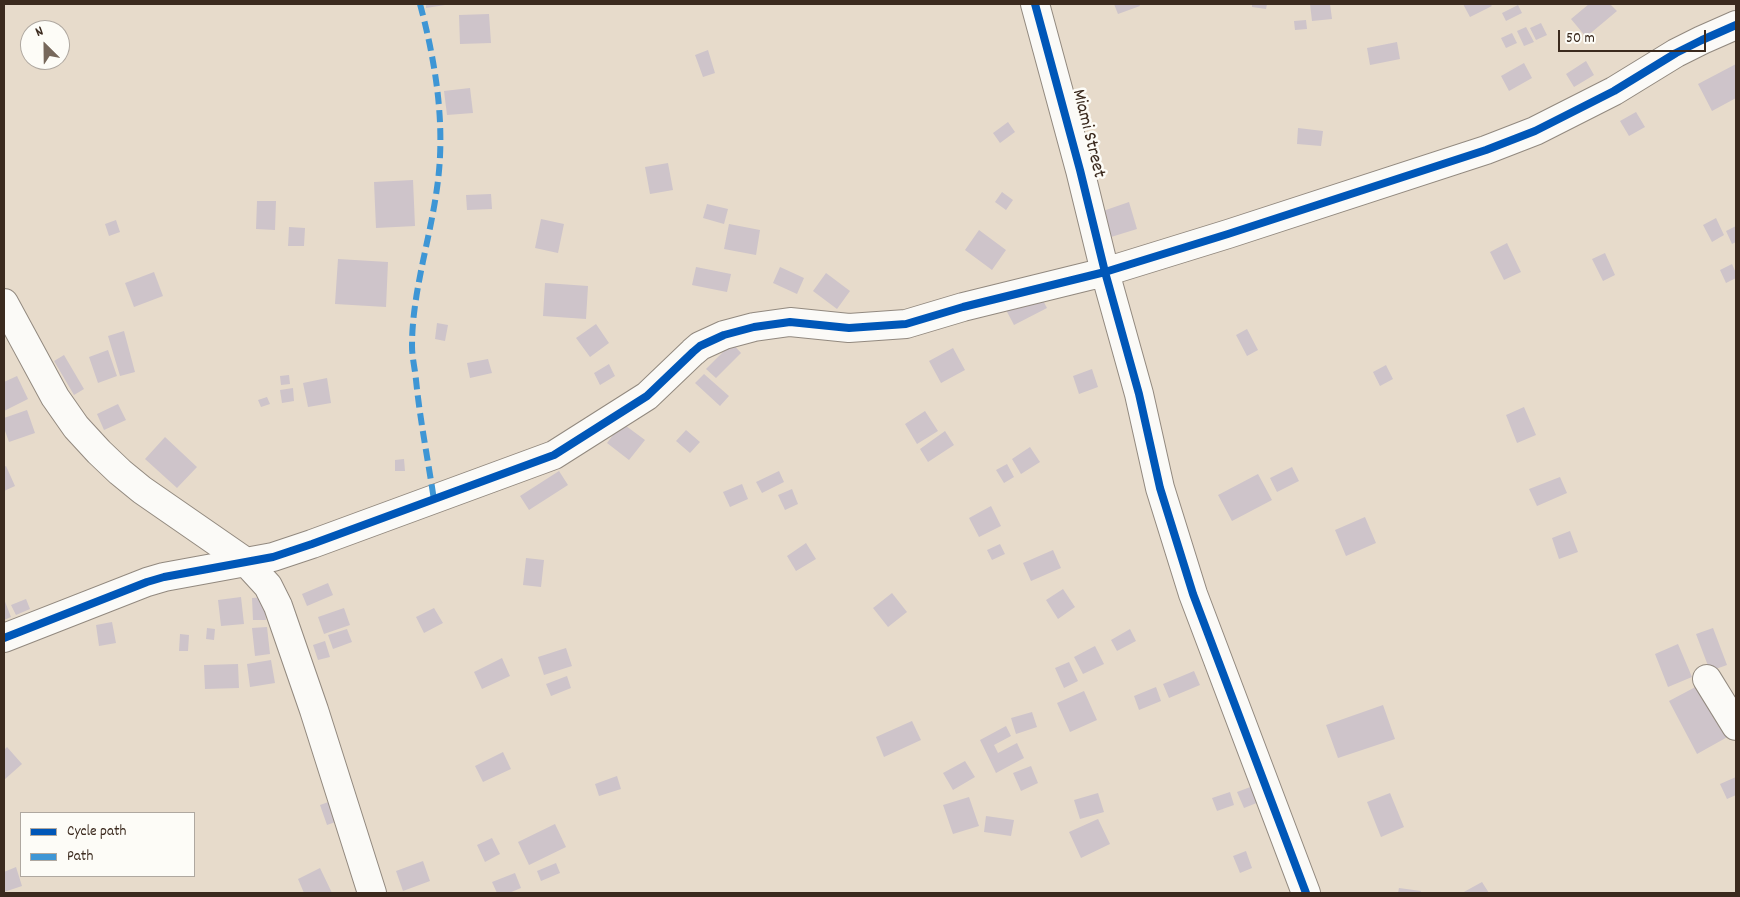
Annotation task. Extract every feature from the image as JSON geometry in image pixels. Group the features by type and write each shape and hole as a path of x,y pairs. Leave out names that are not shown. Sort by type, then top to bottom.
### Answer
{"street":[{"name":"Miami Street","path":"1035,4 1139,394 1160,488 1178,548 1193,594 1306,893"},
{"path":"4,638 147,582 273,557 554,455 633,407 647,396 692,352 724,335 754,327 790,322 849,328 906,324 963,307 1105,272 1486,150 1535,131 1614,91 1676,53 1736,25"},
{"path":"4,302 55,397 76,427 99,452 142,490 246,562 268,586 278,606 314,710 372,893"},
{"path":"1707,679 1736,726"}],"building":[{"path":"426,4 445,4 445,5 426,8"},
{"path":"1114,4 1139,4 1140,6 1118,14"},
{"path":"1252,4 1267,4 1266,9 1252,7"},
{"path":"1310,4 1330,4 1332,19 1312,21"},
{"path":"1463,4 1490,4 1492,6 1470,17"},
{"path":"1589,4 1610,4 1617,11 1586,37 1571,19"},
{"path":"1518,5 1522,13 1506,21 1502,13"},
{"path":"489,14 491,43 460,44 459,15"},
{"path":"1306,20 1307,29 1295,30 1294,21"},
{"path":"1541,23 1547,35 1536,40 1530,28"},
{"path":"1526,27 1534,42 1524,46 1517,31"},
{"path":"1512,33 1517,43 1506,48 1501,38"},
{"path":"1397,42 1400,59 1370,65 1367,48"},
{"path":"708,50 715,73 703,77 695,55"},
{"path":"1586,61 1594,75 1574,87 1566,74"},
{"path":"1524,63 1532,78 1509,91 1501,76"},
{"path":"1736,64 1736,98 1712,111 1698,84"},
{"path":"470,88 473,113 447,115 444,91"},
{"path":"1636,112 1645,127 1629,136 1620,121"},
{"path":"1008,122 1015,132 1000,143 993,133"},
{"path":"1298,128 1323,131 1321,146 1297,144"},
{"path":"668,163 673,190 650,194 645,167"},
{"path":"413,180 415,226 376,228 374,182"},
{"path":"1002,192 1013,200 1006,210 995,202"},
{"path":"491,194 492,209 467,210 466,195"},
{"path":"257,201 276,201 275,230 256,229"},
{"path":"1129,202 1137,229 1111,237 1103,211"},
{"path":"707,204 728,209 724,224 703,218"},
{"path":"1716,218 1724,235 1712,242 1703,225"},
{"path":"541,219 564,224 558,253 535,248"},
{"path":"116,220 120,232 109,236 105,224"},
{"path":"729,224 760,230 756,255 724,249"},
{"path":"1736,226 1736,242 1732,244 1726,231"},
{"path":"289,227 305,228 304,246 288,246"},
{"path":"979,230 1006,250 992,270 965,250"},
{"path":"1507,243 1521,272 1504,280 1490,252"},
{"path":"1605,253 1615,275 1603,281 1592,259"},
{"path":"338,259 388,262 386,307 335,304"},
{"path":"1732,264 1736,278 1726,283 1720,270"},
{"path":"696,267 731,274 727,292 692,285"},
{"path":"780,267 804,278 797,294 773,283"},
{"path":"154,272 163,296 134,307 125,283"},
{"path":"826,273 850,291 837,309 813,291"},
{"path":"545,283 588,286 586,319 543,316"},
{"path":"1038,291 1047,308 1014,325 1005,308"},
{"path":"437,323 448,325 445,341 435,339"},
{"path":"596,324 609,343 590,357 576,338"},
{"path":"1247,329 1258,350 1247,356 1236,335"},
{"path":"124,331 135,372 120,376 108,336"},
{"path":"732,343 741,353 716,378 706,369"},
{"path":"953,348 965,370 941,383 929,361"},
{"path":"108,350 117,376 98,383 89,357"},
{"path":"64,355 84,389 74,395 54,361"},
{"path":"488,359 492,373 470,378 467,363"},
{"path":"609,364 615,376 600,385 594,373"},
{"path":"1386,365 1393,379 1380,386 1373,372"},
{"path":"1092,369 1098,387 1079,394 1073,376"},
{"path":"704,374 729,396 720,406 695,383"},
{"path":"289,375 290,384 281,385 280,376"},
{"path":"17,376 28,399 4,411 4,382"},
{"path":"327,378 331,403 308,407 303,383"},
{"path":"293,388 294,401 282,403 280,390"},
{"path":"267,397 270,404 261,407 258,400"},
{"path":"118,404 126,420 104,430 97,414"},
{"path":"1524,407 1536,435 1517,443 1506,415"},
{"path":"27,410 35,433 9,442 4,428 4,418"},
{"path":"925,411 938,431 917,444 905,424"},
{"path":"622,423 645,440 629,460 607,443"},
{"path":"686,430 700,442 690,453 676,441"},
{"path":"945,431 954,445 928,462 920,449"},
{"path":"165,437 197,467 177,488 145,459"},
{"path":"1030,447 1040,462 1021,474 1012,459"},
{"path":"404,459 405,471 395,471 395,460"},
{"path":"1007,464 1014,477 1004,483 996,470"},
{"path":"6,466 15,486 4,491 4,467"},
{"path":"1292,467 1299,481 1277,492 1270,478"},
{"path":"559,471 568,485 529,510 520,496"},
{"path":"779,471 784,482 762,493 756,482"},
{"path":"1258,474 1272,500 1232,521 1218,495"},
{"path":"1560,477 1567,493 1537,506 1529,489"},
{"path":"742,484 748,499 730,507 723,492"},
{"path":"792,489 798,504 785,510 778,495"},
{"path":"991,506 1001,526 979,537 969,518"},
{"path":"1365,517 1376,543 1346,556 1335,530"},
{"path":"1570,531 1578,552 1559,559 1552,538"},
{"path":"806,543 816,559 796,571 787,556"},
{"path":"1000,544 1005,554 992,560 987,550"},
{"path":"1053,550 1061,568 1031,581 1023,563"},
{"path":"526,558 544,560 541,587 523,585"},
{"path":"328,583 333,595 307,606 302,594"},
{"path":"1063,589 1075,607 1058,619 1046,600"},
{"path":"892,593 907,612 888,627 873,608"},
{"path":"241,597 244,624 221,626 218,600"},
{"path":"264,597 266,620 253,620 252,598"},
{"path":"4,599 11,617 4,620"},
{"path":"26,599 30,609 16,615 11,605"},
{"path":"344,608 350,625 324,634 318,617"},
{"path":"434,608 443,623 424,633 416,617"},
{"path":"112,622 116,643 99,646 96,625"},
{"path":"267,627 270,654 255,656 252,628"},
{"path":"207,628 215,629 214,640 206,639"},
{"path":"1713,628 1727,665 1710,671 1696,634"},
{"path":"347,629 352,642 333,649 328,635"},
{"path":"1130,629 1136,641 1117,651 1111,640"},
{"path":"180,634 189,635 188,651 179,651"},
{"path":"325,641 330,657 318,660 313,645"},
{"path":"1678,644 1692,677 1668,687 1655,654"},
{"path":"1095,646 1104,664 1083,674 1074,657"},
{"path":"566,648 572,666 544,675 538,657"},
{"path":"502,658 510,676 482,689 474,672"},
{"path":"271,660 275,683 250,687 247,664"},
{"path":"1069,662 1078,681 1064,688 1055,668"},
{"path":"238,664 239,688 205,689 204,665"},
{"path":"1194,671 1200,685 1169,698 1163,684"},
{"path":"567,676 571,688 551,696 546,684"},
{"path":"1703,683 1731,735 1697,754 1669,701"},
{"path":"1156,687 1161,701 1139,710 1134,696"},
{"path":"1084,691 1097,720 1070,732 1057,703"},
{"path":"1383,705 1395,739 1338,758 1326,725"},
{"path":"1032,712 1037,727 1016,734 1011,718"},
{"path":"912,721 921,740 884,757 876,737"},
{"path":"1006,726 1011,736 994,745 998,753 1017,743 1024,758 996,773 980,740"},
{"path":"7,747 22,764 4,780 4,750"},
{"path":"503,752 511,769 483,782 475,766"},
{"path":"965,761 975,777 953,790 943,773"},
{"path":"1031,766 1038,783 1021,791 1013,773"},
{"path":"617,776 621,789 599,796 595,784"},
{"path":"1736,777 1736,795 1727,799 1720,784"},
{"path":"1253,786 1259,802 1244,808 1237,792"},
{"path":"1230,792 1234,805 1217,811 1212,798"},
{"path":"1098,793 1104,812 1080,819 1074,800"},
{"path":"1390,793 1404,827 1381,837 1367,802"},
{"path":"969,797 979,826 953,834 943,805"},
{"path":"334,800 341,820 327,825 320,805"},
{"path":"986,816 1014,820 1011,836 984,832"},
{"path":"1098,819 1110,844 1081,858 1069,832"},
{"path":"555,824 566,847 529,865 518,842"},
{"path":"492,838 500,854 485,862 477,845"},
{"path":"1246,851 1252,868 1240,873 1233,856"},
{"path":"423,861 430,881 403,891 396,871"},
{"path":"556,863 560,873 541,881 537,871"},
{"path":"16,867 22,886 4,892 4,872"},
{"path":"320,868 332,893 304,893 298,879"},
{"path":"515,873 521,888 509,893 497,893 492,882"},
{"path":"1482,882 1489,893 1462,893"},
{"path":"1399,888 1421,891 1420,893 1398,893"}],"marked path":[{"path":"420,4 431,49 438,95 440,165 434,208 415,306 412,354 434,500"}],"cycle path":[{"path":"1035,4 1139,394 1160,488 1193,594 1306,893"},
{"path":"4,638 147,582 164,577 273,557 554,455 647,396 700,346 724,335 754,327 790,322 849,328 906,324 963,307 1105,272 1486,150 1535,131 1614,91 1676,53 1736,25"}]}
